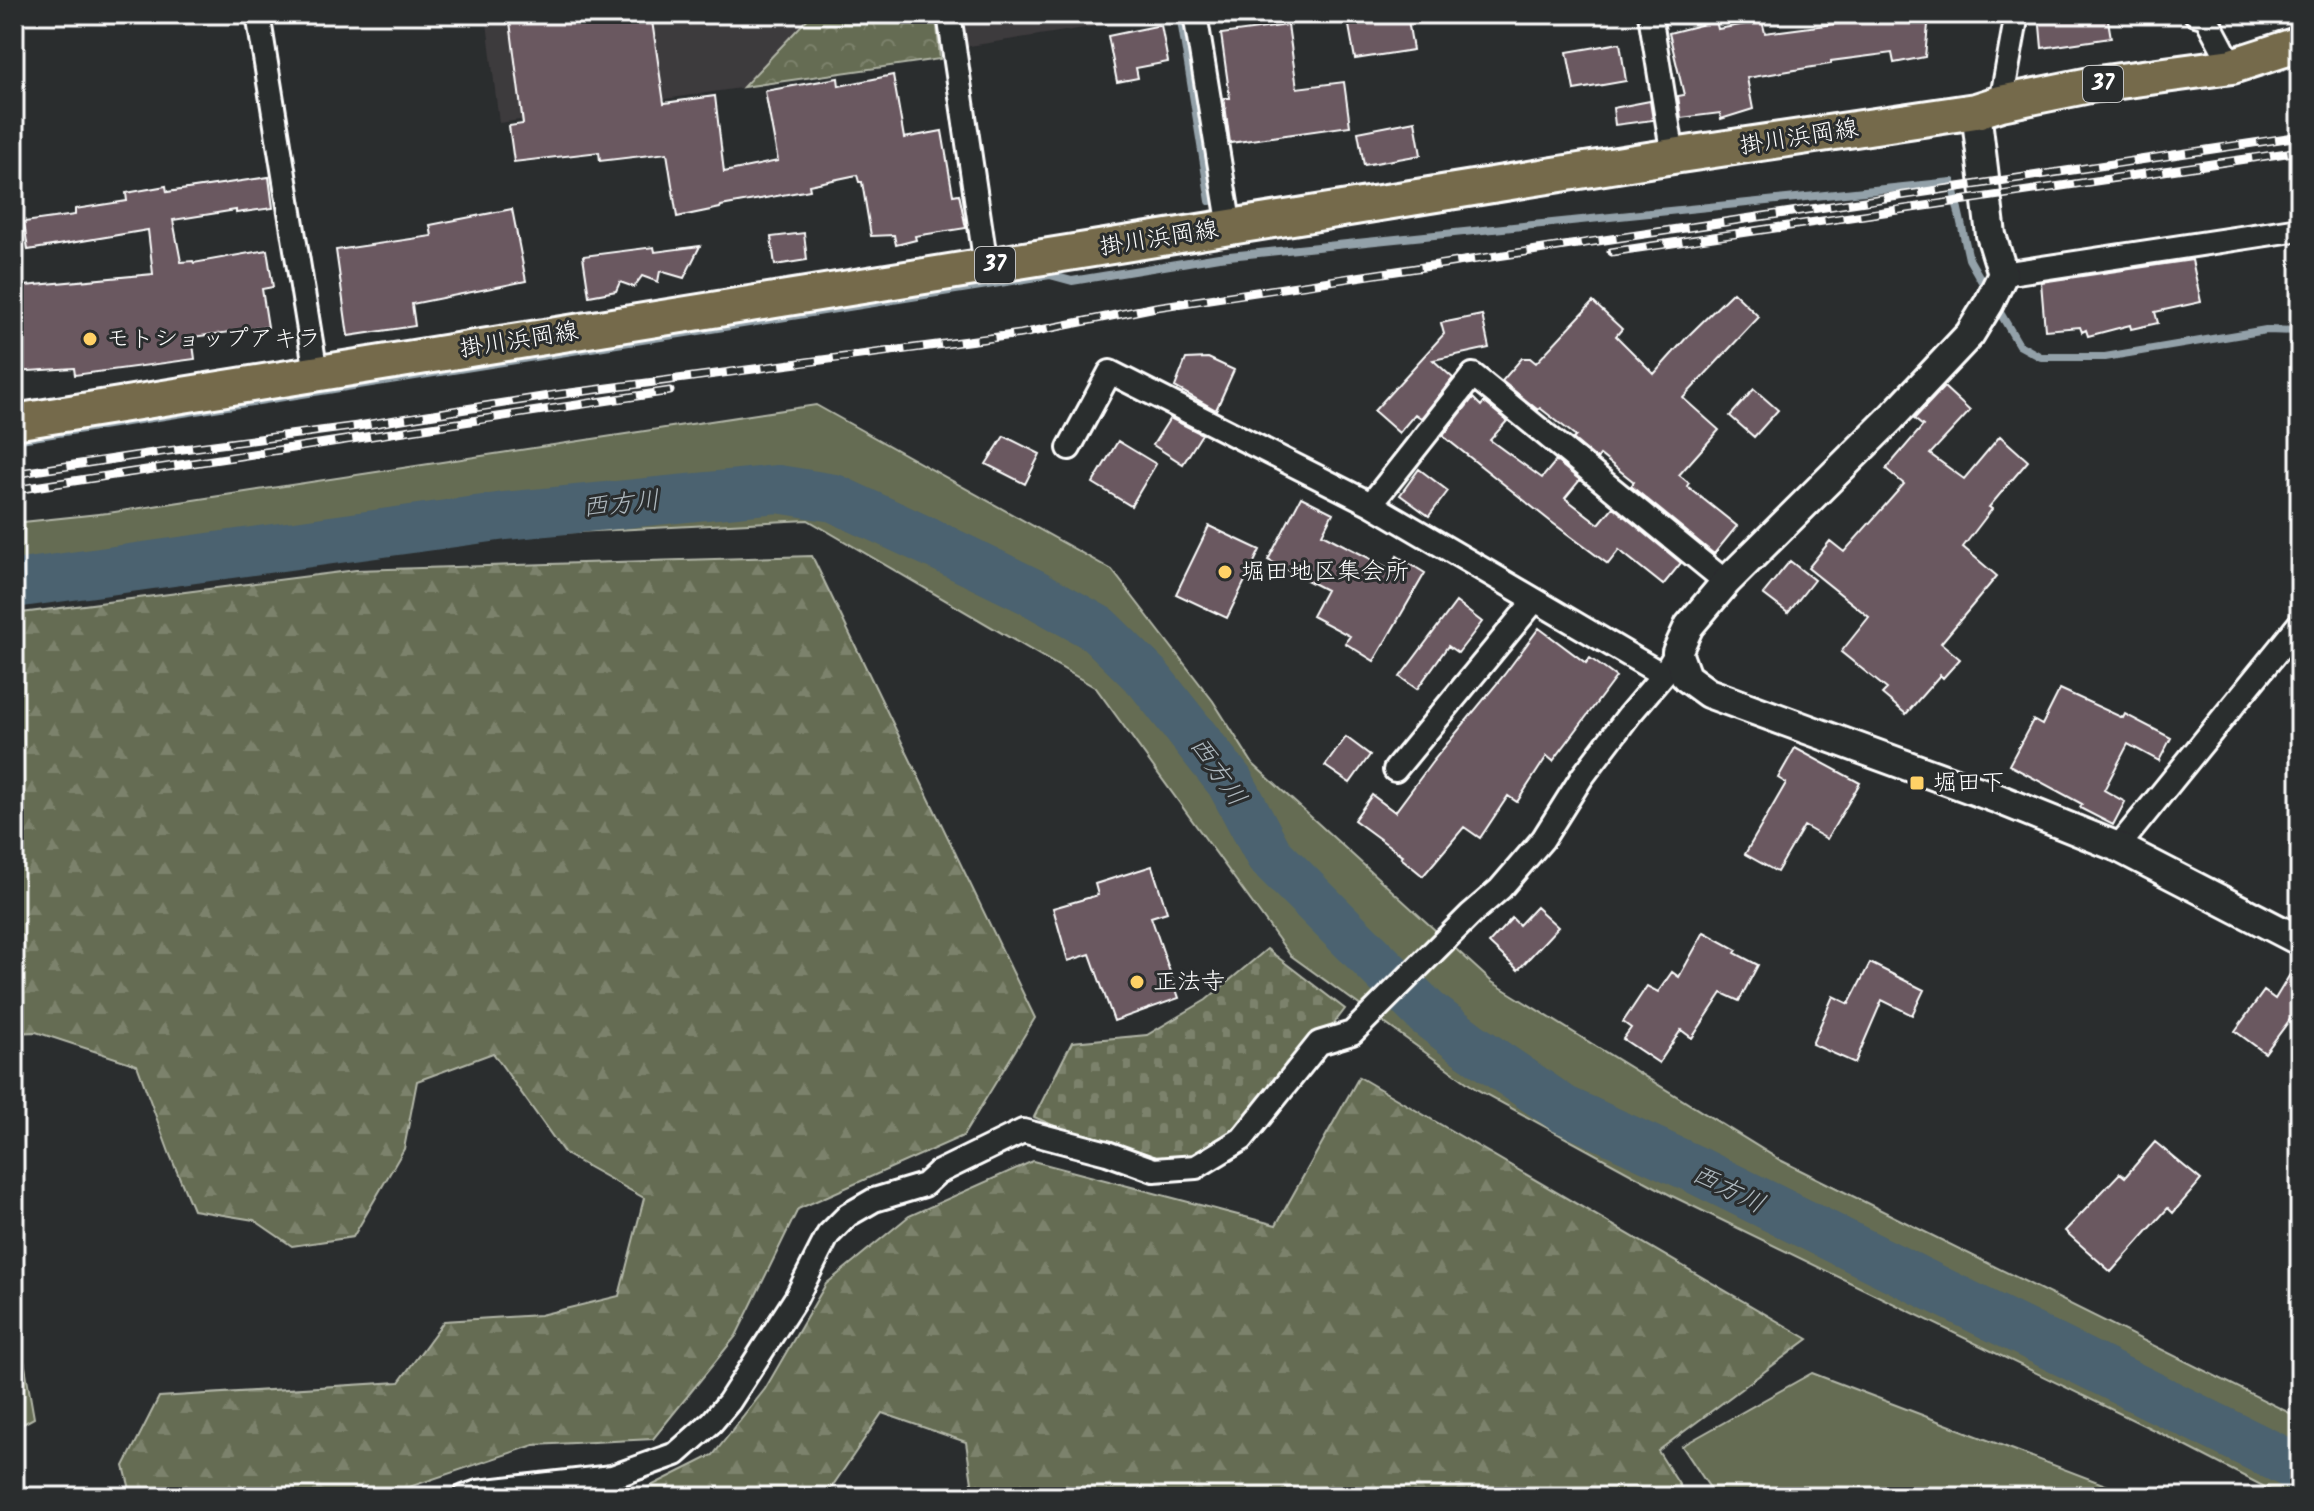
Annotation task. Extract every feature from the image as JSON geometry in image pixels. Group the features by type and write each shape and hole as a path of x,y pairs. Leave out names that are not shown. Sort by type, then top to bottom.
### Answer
{"main road":[{"name":"掛川浜岡線","path":"14,422 1988,107 2090,85 2232,66 2300,44"}],"street":[{"path":"258,14 316,373"},
{"path":"949,14 986,266"},
{"path":"1195,14 1230,228"},
{"path":"1650,14 1673,156"},
{"path":"464,1497 478,1492 612,1477 676,1454 729,1402 796,1298 828,1235 848,1215 874,1200 924,1185 937,1173 1023,1131 1107,1153 1154,1170 1196,1167 1242,1139 1319,1043 1352,1033 1500,889 1543,839 1582,777 1670,664 1689,626 1726,582 1891,418 1970,334 2003,274 1991,235 1988,107 2017,14"},
{"path":"2196,14 2206,17 2232,66"},
{"path":"2003,274 2300,229"},
{"path":"1069,448 1110,372 1371,504 1535,600 1670,664 1708,693 1996,798 2118,847 2300,941"},
{"path":"1371,504 1473,375 1726,582"},
{"path":"1395,770 1535,600"},
{"path":"2118,847 2300,623"}],"shaded area":[{"path":"486,14 936,14 940,59 499,123"},
{"path":"959,14 1174,14 963,47"}],"green space":[{"path":"812,14 936,14 940,59 743,87"},
{"path":"816,405 1112,570 1213,701 1253,764 1492,982 1780,1160 2300,1418 2300,1497 2284,1497 2164,1435 1672,1196 1476,1089 1290,955 1096,688 808,520 285,547 14,598 14,523 108,513"},
{"path":"812,556 1035,1018 963,1136 798,1209 736,1336 653,1439 534,1445 403,1489 395,1497 132,1497 124,1466 159,1397 399,1382 444,1321 540,1315 619,1296 644,1198 565,1154 493,1053 417,1081 404,1149 353,1237 292,1246 254,1220 193,1210 137,1065 36,1032 14,1033 14,614 356,570"},
{"path":"1267,949 1345,1009 1319,1043 1212,1158 1154,1170 1034,1117 1072,1042 1147,1035 1206,1000"},
{"path":"1359,1077 1808,1339 1658,1451 1687,1497 974,1497 966,1442 882,1413 825,1497 605,1497 637,1493 713,1455 765,1389 826,1284 909,1216 1033,1161 1276,1225"},
{"path":"14,1303 34,1418 14,1429"},
{"path":"1812,1373 2137,1497 1716,1497 1682,1446"}],"building":[{"path":"509,14 651,14 664,103 715,96 724,172 778,161 765,91 838,78 839,86 893,75 904,138 942,131 953,195 959,194 966,228 915,236 916,240 896,245 894,235 871,236 862,182 859,182 857,175 809,185 810,190 677,217 667,153 600,161 599,152 514,162 509,126 523,124"},
{"path":"1381,14 1407,14 1413,50 1355,59 1348,20"},
{"path":"1886,14 1929,14 1925,57 1894,63 1892,53 1831,61 1831,64 1747,78 1753,109 1721,119 1720,113 1681,118 1678,96 1684,95 1669,33 1716,21 1718,29 1762,21 1765,33 1886,17"},
{"path":"2039,14 2107,14 2111,38 2042,48"},
{"path":"1161,25 1168,62 1136,68 1138,78 1117,82 1108,36"},
{"path":"1288,25 1297,88 1344,82 1350,126 1230,143 1224,98 1230,98 1221,34"},
{"path":"1620,43 1626,81 1574,90 1567,52"},
{"path":"1650,101 1653,120 1615,125 1613,108"},
{"path":"1415,121 1421,155 1364,165 1358,132"},
{"path":"269,177 273,208 236,213 236,210 173,220 181,262 194,263 267,250 273,287 262,289 268,327 192,337 195,359 75,375 74,368 14,372 14,287 153,274 148,230 28,250 24,222 75,215 75,209 127,201 126,193 166,186 167,192"},
{"path":"512,209 526,281 412,304 415,326 348,336 336,250 432,236 430,225"},
{"path":"804,233 807,260 775,265 771,237"},
{"path":"700,246 684,278 660,271 658,282 642,276 634,287 620,282 616,291 589,296 583,256 654,247 655,252"},
{"path":"2192,260 2201,302 2155,312 2158,323 2131,329 2130,325 2088,336 2086,330 2082,332 2080,327 2045,330 2041,282"},
{"path":"1733,292 1759,317 1683,398 1719,430 1679,475 1689,483 1687,486 1737,526 1714,554 1631,486 1634,482 1600,455 1597,459 1573,439 1576,436 1502,381 1522,358 1530,358 1536,363 1593,302 1622,329 1616,336 1654,374"},
{"path":"1482,315 1489,348 1433,360 1453,378 1421,418 1415,414 1399,433 1374,411 1444,334 1441,323"},
{"path":"1208,358 1234,370 1216,410 1175,387 1186,359"},
{"path":"1944,387 1970,411 1930,454 1964,479 2000,436 2028,461 1989,507 1992,509 1963,547 1997,576 1941,643 1960,659 1943,678 1940,675 1906,714 1882,694 1887,689 1841,652 1869,617 1808,568 1830,541 1844,552 1904,484 1886,469 1923,426 1914,419"},
{"path":"1754,389 1778,410 1754,437 1730,416"},
{"path":"1473,398 1481,406 1484,402 1507,421 1490,440 1542,478 1556,461 1580,480 1565,498 1599,524 1613,507 1681,563 1663,585 1619,550 1608,564 1443,436"},
{"path":"1170,418 1202,434 1183,464 1153,445"},
{"path":"1004,436 1040,454 1025,484 986,464"},
{"path":"1118,441 1156,464 1131,506 1093,483"},
{"path":"1419,469 1448,491 1429,516 1400,495"},
{"path":"1301,497 1333,513 1322,534 1390,569 1397,556 1425,573 1374,661 1345,643 1350,636 1312,616 1326,590 1268,560"},
{"path":"1209,526 1260,550 1227,618 1176,594"},
{"path":"1790,561 1814,580 1788,613 1763,594"},
{"path":"1456,602 1482,622 1458,653 1448,646 1417,689 1400,677"},
{"path":"1539,628 1586,663 1590,658 1616,677 1553,761 1547,756 1517,802 1508,796 1480,838 1464,827 1423,876 1401,858 1403,856 1354,820 1372,795 1395,812"},
{"path":"2060,689 2123,718 2125,714 2171,738 2159,761 2128,744 2104,790 2125,802 2113,825 2080,808 2082,804 2009,765 2033,720 2042,725"},
{"path":"1346,737 1370,755 1350,783 1325,766"},
{"path":"1795,748 1860,783 1827,839 1804,826 1777,872 1745,854 1786,783 1778,778"},
{"path":"1152,866 1167,912 1151,917 1179,998 1114,1021 1090,954 1068,961 1053,908 1098,895 1095,884"},
{"path":"1536,907 1558,927 1518,970 1489,943 1512,918 1519,925"},
{"path":"1704,932 1758,965 1739,1001 1722,993 1692,1038 1681,1030 1659,1063 1623,1039 1631,1028 1623,1022 1647,986 1658,992 1672,972 1679,977"},
{"path":"2300,958 2300,1006 2265,1053 2235,1031 2264,991 2275,999"},
{"path":"1870,963 1924,990 1912,1015 1882,1000 1855,1063 1812,1044 1833,996 1849,1004"},
{"path":"2155,1142 2201,1180 2173,1213 2168,1208 2111,1272 2065,1231 2120,1173 2125,1177"}],"waterway":[{"path":"1180,14 1210,201"},
{"path":"14,440 1050,275 1072,281 1219,257 1952,182 1969,259 1988,292"},
{"path":"1995,304 2019,345 2041,357 2105,357 2266,330 2300,331"},
{"name":"西方川","path":"14,584 505,516 778,489 834,498 1032,592 1098,629 1148,678 1230,782 1269,855 1427,1013 1563,1109 1696,1170 2300,1469"}],"railway":[{"path":"14,474 555,395 1021,334 1156,307 2300,136"},
{"path":"1611,252 2300,151"},
{"path":"14,490 670,391"}],"place":[{"name":"モトショップアキラ","path":"90,339"},
{"name":"堀田地区集会所","path":"1225,572"},
{"name":"堀田下","path":"1917,783"},
{"name":"正法寺","path":"1137,982"}]}
